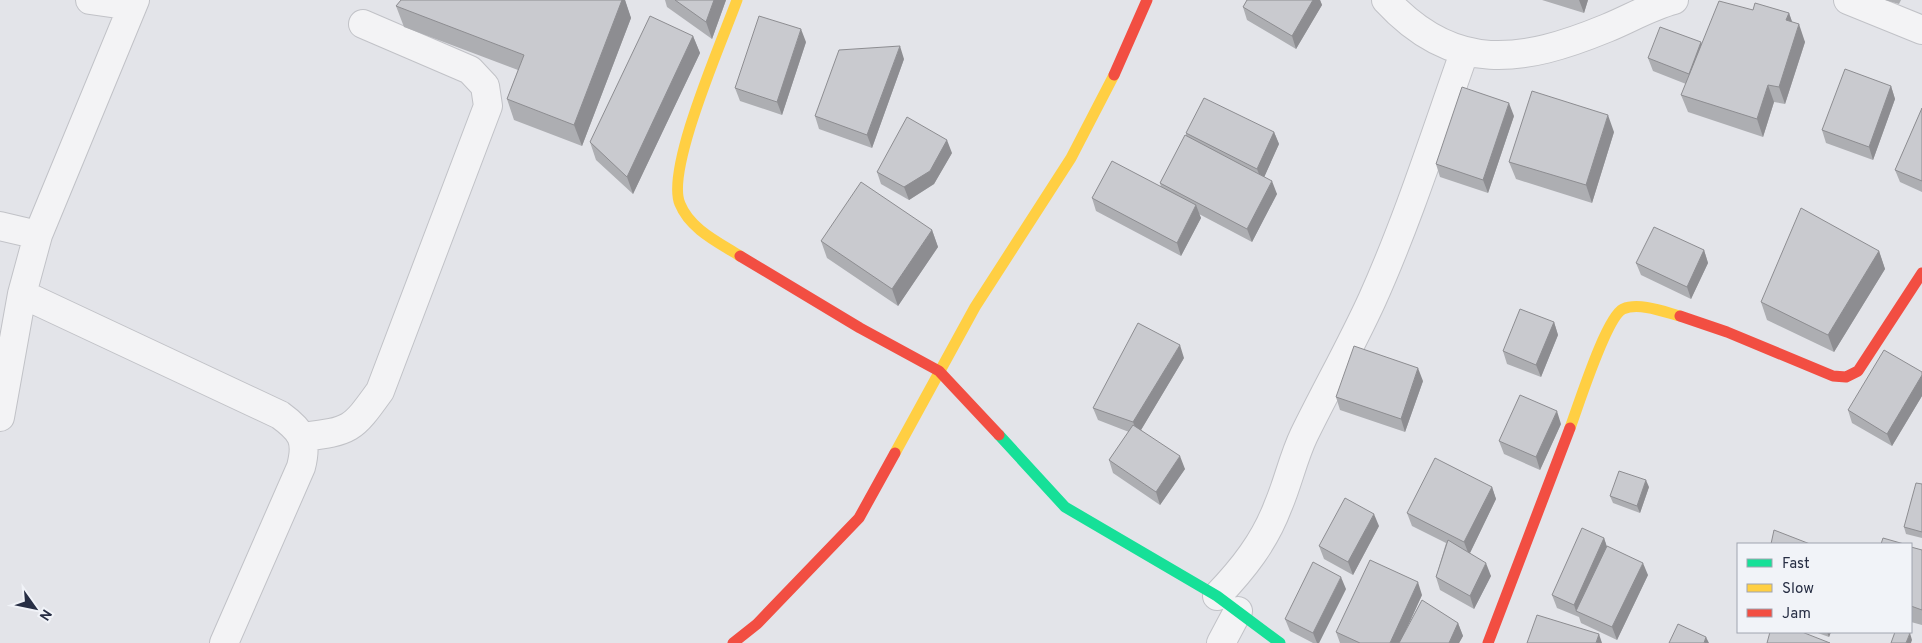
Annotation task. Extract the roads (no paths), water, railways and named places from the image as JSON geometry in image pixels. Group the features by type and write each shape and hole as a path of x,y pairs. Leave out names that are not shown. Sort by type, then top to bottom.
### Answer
{"street":[{"path":"0,417 22,294 38,235 134,3 90,0"},
{"path":"737,0 684,144 676,181 678,203 689,220 716,241 860,328 939,371 1065,508 1228,604 1280,643"},
{"path":"732,643 757,624 859,518 975,307 1071,158 1117,69 1147,0"},
{"path":"1386,0 1425,35 1464,53 1513,56 1552,48 1674,0"},
{"path":"1848,0 1922,30"},
{"path":"303,437 336,433 351,427 380,391 488,106 485,86 470,70 363,24"},
{"path":"1221,643 1228,604 1239,574 1266,534 1303,436 1373,299 1411,202 1464,53"},
{"path":"0,226 38,235"},
{"path":"1488,643 1602,341 1611,321 1623,309 1635,306 1680,314 1833,376 1846,377 1858,371 1922,273"},
{"path":"22,294 280,415 293,424 303,437 305,451 301,467 224,643"}]}
